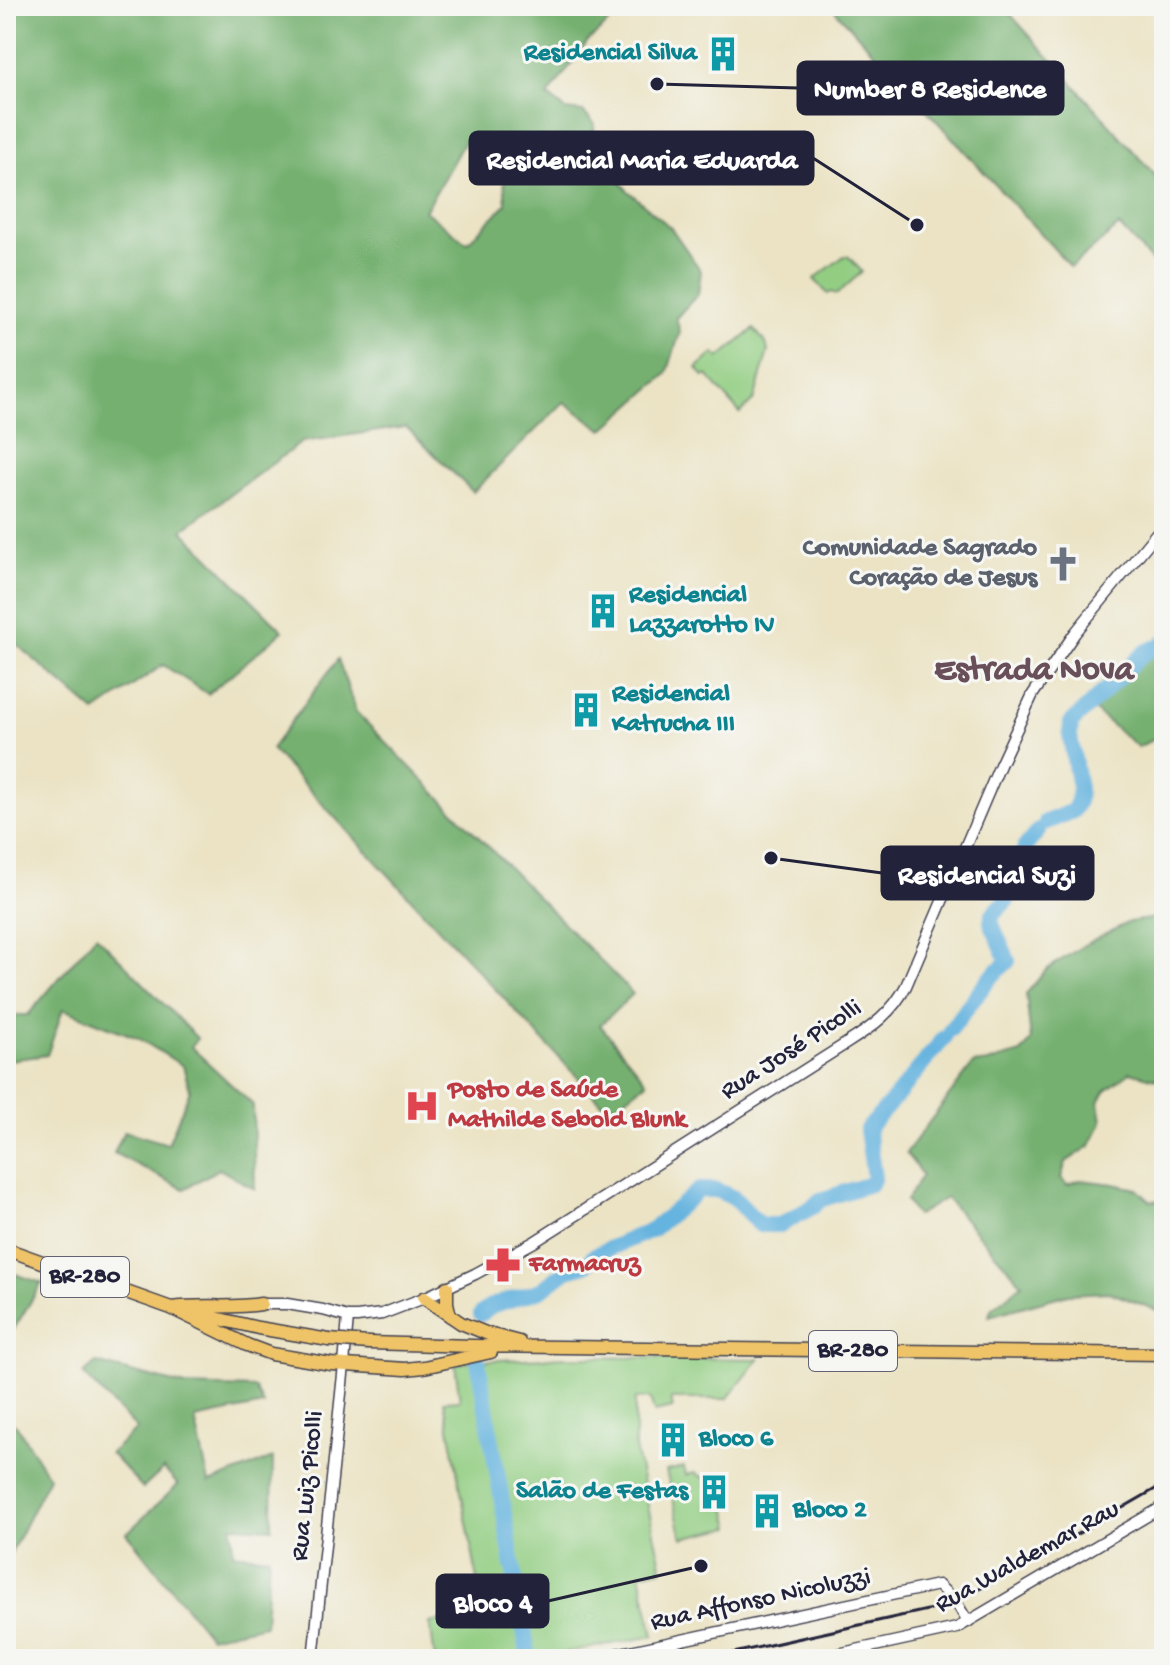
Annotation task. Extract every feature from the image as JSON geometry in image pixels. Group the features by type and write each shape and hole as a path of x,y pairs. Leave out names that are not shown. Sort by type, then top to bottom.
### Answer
{"highway":[{"name":"BR-280","path":"6,1249 171,1308 329,1340 542,1347 1164,1354"},
{"path":"447,1287 450,1316"},
{"path":"424,1298 450,1316 488,1334 542,1347"},
{"path":"171,1308 261,1304"},
{"path":"171,1308 271,1354 344,1365 405,1369 492,1352 542,1347"}],"street":[{"name":"Rua José Picolli","path":"261,1304 299,1306 348,1317 382,1314 424,1298 534,1242 867,1030 890,1010 906,986 1033,694 1063,649 1164,524"},
{"name":"Rua Luiz Picolli","path":"313,1659 348,1317"},
{"name":"Rua Waldemar Rau","path":"815,1659 945,1631 968,1622 1164,1506"},
{"name":"Rua Affonso Nicoluzzi","path":"593,1659 938,1585 956,1602 968,1622"}],"green space":[{"path":"6,6 628,6 588,41 548,96 566,110 583,112 595,124 590,148 627,190 671,228 701,271 698,294 676,318 680,332 667,374 603,430 564,402 473,492 406,427 302,442 182,530 283,631 208,694 163,665 95,712 14,642 6,650","holes":["494,139 501,144 506,204 467,243 425,211 464,142"]},
{"path":"831,6 1003,6 1164,185 1164,274 1119,226 1071,267"},
{"path":"844,256 849,257 862,272 837,294 828,294 814,279"},
{"path":"754,329 766,343 768,351 754,400 740,413 697,368 714,353 719,358"},
{"path":"1164,642 1164,694 1161,697 1164,701 1164,734 1138,747 1088,705 1145,652"},
{"path":"338,659 356,712 633,994 600,1025 647,1082 609,1111 271,749"},
{"path":"1164,917 1164,1070 1156,1079 1130,1072 1105,1091 1099,1102 1102,1122 1090,1146 1066,1162 1061,1178 1067,1185 1080,1180 1114,1184 1137,1189 1150,1201 1164,1200 1164,1313 1109,1292 1068,1294 989,1316 991,1309 1022,1284 946,1198 916,1216 906,1201 922,1175 906,1153 973,1064 1021,1053 1031,1041 1026,994 1046,970 1084,945 1129,922"},
{"path":"96,935 197,1038 191,1047 253,1105 255,1189 219,1169 184,1189 114,1153 124,1131 168,1144 190,1090 183,1066 138,1038 63,1009 47,1055 6,1058 6,1015 28,1015"},
{"path":"6,1271 42,1283 6,1342"},
{"path":"567,1357 759,1359 727,1399 671,1399 673,1408 654,1412 650,1398 635,1399 635,1448 662,1569 640,1574 654,1636 532,1659 435,1659 430,1623 454,1618 448,1590 479,1587 444,1401 460,1400 455,1364"},
{"path":"96,1363 186,1386 255,1388 263,1405 195,1419 209,1483 273,1458 272,1528 232,1526 233,1553 269,1557 265,1625 210,1637 127,1533 178,1485 164,1469 143,1488 110,1453 137,1429 83,1374"},
{"path":"6,1417 17,1426 49,1477 6,1563"},
{"path":"684,1467 686,1475 694,1473 705,1478 710,1502 724,1499 731,1527 682,1538 666,1471"}],"waterway":[{"path":"1046,822 1073,811 1078,801 1071,723 1145,652 1164,642"},
{"path":"951,1029 989,979 1008,961 991,922 993,914 1013,890 1025,847 1038,831"},
{"path":"481,1314 491,1306 541,1290 567,1270 586,1265 595,1255 653,1229 699,1190 716,1190 734,1198 760,1225 780,1225 820,1200 870,1184 874,1178 867,1129 944,1038"},
{"path":"478,1361 529,1659"}],"railway":[{"path":"706,1659 941,1607 994,1582 1164,1484"}],"place":[{"name":"Residencial Silva","path":"723,54"},
{"name":"Number 8 Residence","path":"657,84"},
{"name":"Residencial Maria Eduarda","path":"917,225"},
{"name":"Comunidade Sagrado Coração de Jesus","path":"1063,564"},
{"name":"Residencial Lazzarotto IV","path":"603,611"},
{"name":"Residencial Katrucha III","path":"586,710"},
{"name":"Residencial Suzi","path":"771,858"},
{"name":"Posto de Saúde Mathilde Sebold Blunk","path":"422,1106"},
{"name":"Farmacruz","path":"503,1265"},
{"name":"Bloco 6","path":"673,1440"},
{"name":"Salão de Festas","path":"714,1492"},
{"name":"Bloco 2","path":"767,1511"},
{"name":"Bloco 4","path":"701,1566"}],"district":[{"name":"Estrada Nova","path":"1034,672"}]}
